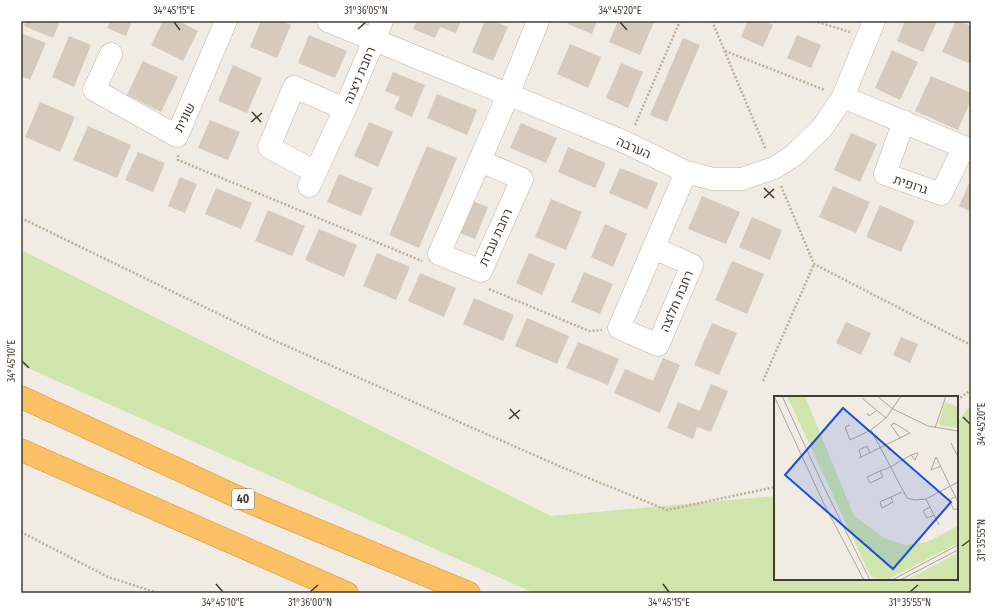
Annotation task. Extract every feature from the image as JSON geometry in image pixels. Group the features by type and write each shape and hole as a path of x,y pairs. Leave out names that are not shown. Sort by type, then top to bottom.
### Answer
{"highway":[{"name":"40","path":"21,397 242,499 469,593"},
{"path":"21,450 347,593"}],"street":[{"name":"שונית","path":"111,54 94,90 177,136 226,21"},
{"name":"הערבה","path":"328,21 378,30 509,95 627,143 686,172 713,179 742,179 774,168 793,156 822,128 844,97 870,29"},
{"name":"רחבת עבדת","path":"480,161 522,180 481,271 440,254 480,161 509,95 538,21"},
{"name":"רחבת ניצנה","path":"345,109 294,87 269,147 312,179 345,109 378,30"},
{"name":"גרופית","path":"844,97 904,121 967,148 941,194 885,174 904,121"},
{"path":"619,328 686,172"},
{"name":"רחבת חלוצה","path":"619,328 658,345 692,265 654,248"}],"path":[{"path":"627,143 680,21"},
{"path":"712,21 814,264 971,345"},
{"path":"814,21 870,29"},
{"path":"725,51 844,97"},
{"path":"177,136 178,160 426,262"},
{"path":"21,218 264,336 552,462 667,510 774,487"},
{"path":"762,381 814,264"},
{"path":"485,287 589,331 619,328"},
{"path":"958,399 971,390"},
{"path":"21,532 108,577 158,593"}],"green space":[{"path":"21,250 551,516 774,496 774,580 958,580 958,420 971,406 971,593 534,593 21,365"}],"building":[{"path":"26,21 60,21 53,38 24,26"},
{"path":"110,21 132,21 126,36 107,28"},
{"path":"163,21 179,21 198,31 183,61 151,45"},
{"path":"261,21 281,21 291,25 277,58 250,47"},
{"path":"417,21 461,21 456,33 440,27 435,38 413,29"},
{"path":"485,21 494,21 508,27 493,61 472,52"},
{"path":"570,21 597,21 592,34 568,24"},
{"path":"618,21 654,22 640,55 609,42"},
{"path":"748,21 764,21 773,25 763,47 741,37"},
{"path":"905,21 937,21 923,52 897,41"},
{"path":"956,21 971,26 971,64 942,52"},
{"path":"21,33 46,43 30,80 21,76"},
{"path":"309,35 347,51 335,78 298,63"},
{"path":"797,35 821,45 811,68 787,58"},
{"path":"69,36 91,45 74,87 52,77"},
{"path":"683,38 700,45 667,122 650,115"},
{"path":"570,44 601,57 588,88 557,74"},
{"path":"892,50 918,62 900,100 875,88"},
{"path":"143,61 178,77 161,112 127,95"},
{"path":"621,63 643,72 628,108 606,98"},
{"path":"233,65 262,78 247,113 218,101"},
{"path":"393,72 425,85 412,117 394,109 400,97 385,91"},
{"path":"931,76 971,93 971,100 958,130 915,111"},
{"path":"437,94 477,110 467,135 427,118"},
{"path":"40,102 75,117 60,152 25,137"},
{"path":"210,120 240,132 228,160 198,148"},
{"path":"369,122 393,132 378,167 354,156"},
{"path":"521,123 557,138 546,163 510,148"},
{"path":"88,126 131,145 117,178 73,160"},
{"path":"851,133 877,144 860,182 834,170"},
{"path":"427,146 457,158 419,248 389,235"},
{"path":"568,147 606,163 595,188 558,172"},
{"path":"138,152 165,163 153,192 125,180"},
{"path":"620,168 658,183 647,209 609,193"},
{"path":"339,174 373,188 361,216 327,202"},
{"path":"180,177 197,184 185,213 168,206"},
{"path":"971,179 971,212 959,206"},
{"path":"833,186 870,202 856,233 819,217"},
{"path":"216,188 252,203 241,229 205,214"},
{"path":"702,196 740,212 726,244 688,229"},
{"path":"551,199 582,212 566,250 535,237"},
{"path":"470,200 488,207 475,239 457,232"},
{"path":"880,205 915,221 901,252 866,237"},
{"path":"268,210 305,226 292,256 255,241"},
{"path":"752,217 782,230 770,260 739,247"},
{"path":"605,224 627,234 613,267 591,257"},
{"path":"319,229 357,245 344,277 305,260"},
{"path":"377,253 410,267 396,300 363,286"},
{"path":"529,253 555,264 542,295 516,283"},
{"path":"732,261 764,274 747,314 715,300"},
{"path":"584,272 613,284 600,314 571,302"},
{"path":"420,273 456,288 444,317 408,301"},
{"path":"474,298 514,315 503,341 463,324"},
{"path":"527,318 569,336 557,364 515,346"},
{"path":"846,322 871,333 861,355 836,343"},
{"path":"712,323 737,333 719,375 694,365"},
{"path":"901,337 918,344 910,363 893,355"},
{"path":"578,342 619,359 608,385 566,368"},
{"path":"663,358 680,365 660,413 614,393 625,369 653,381"},
{"path":"711,384 728,391 711,432 697,427 693,439 667,428 678,402 700,411"}]}
